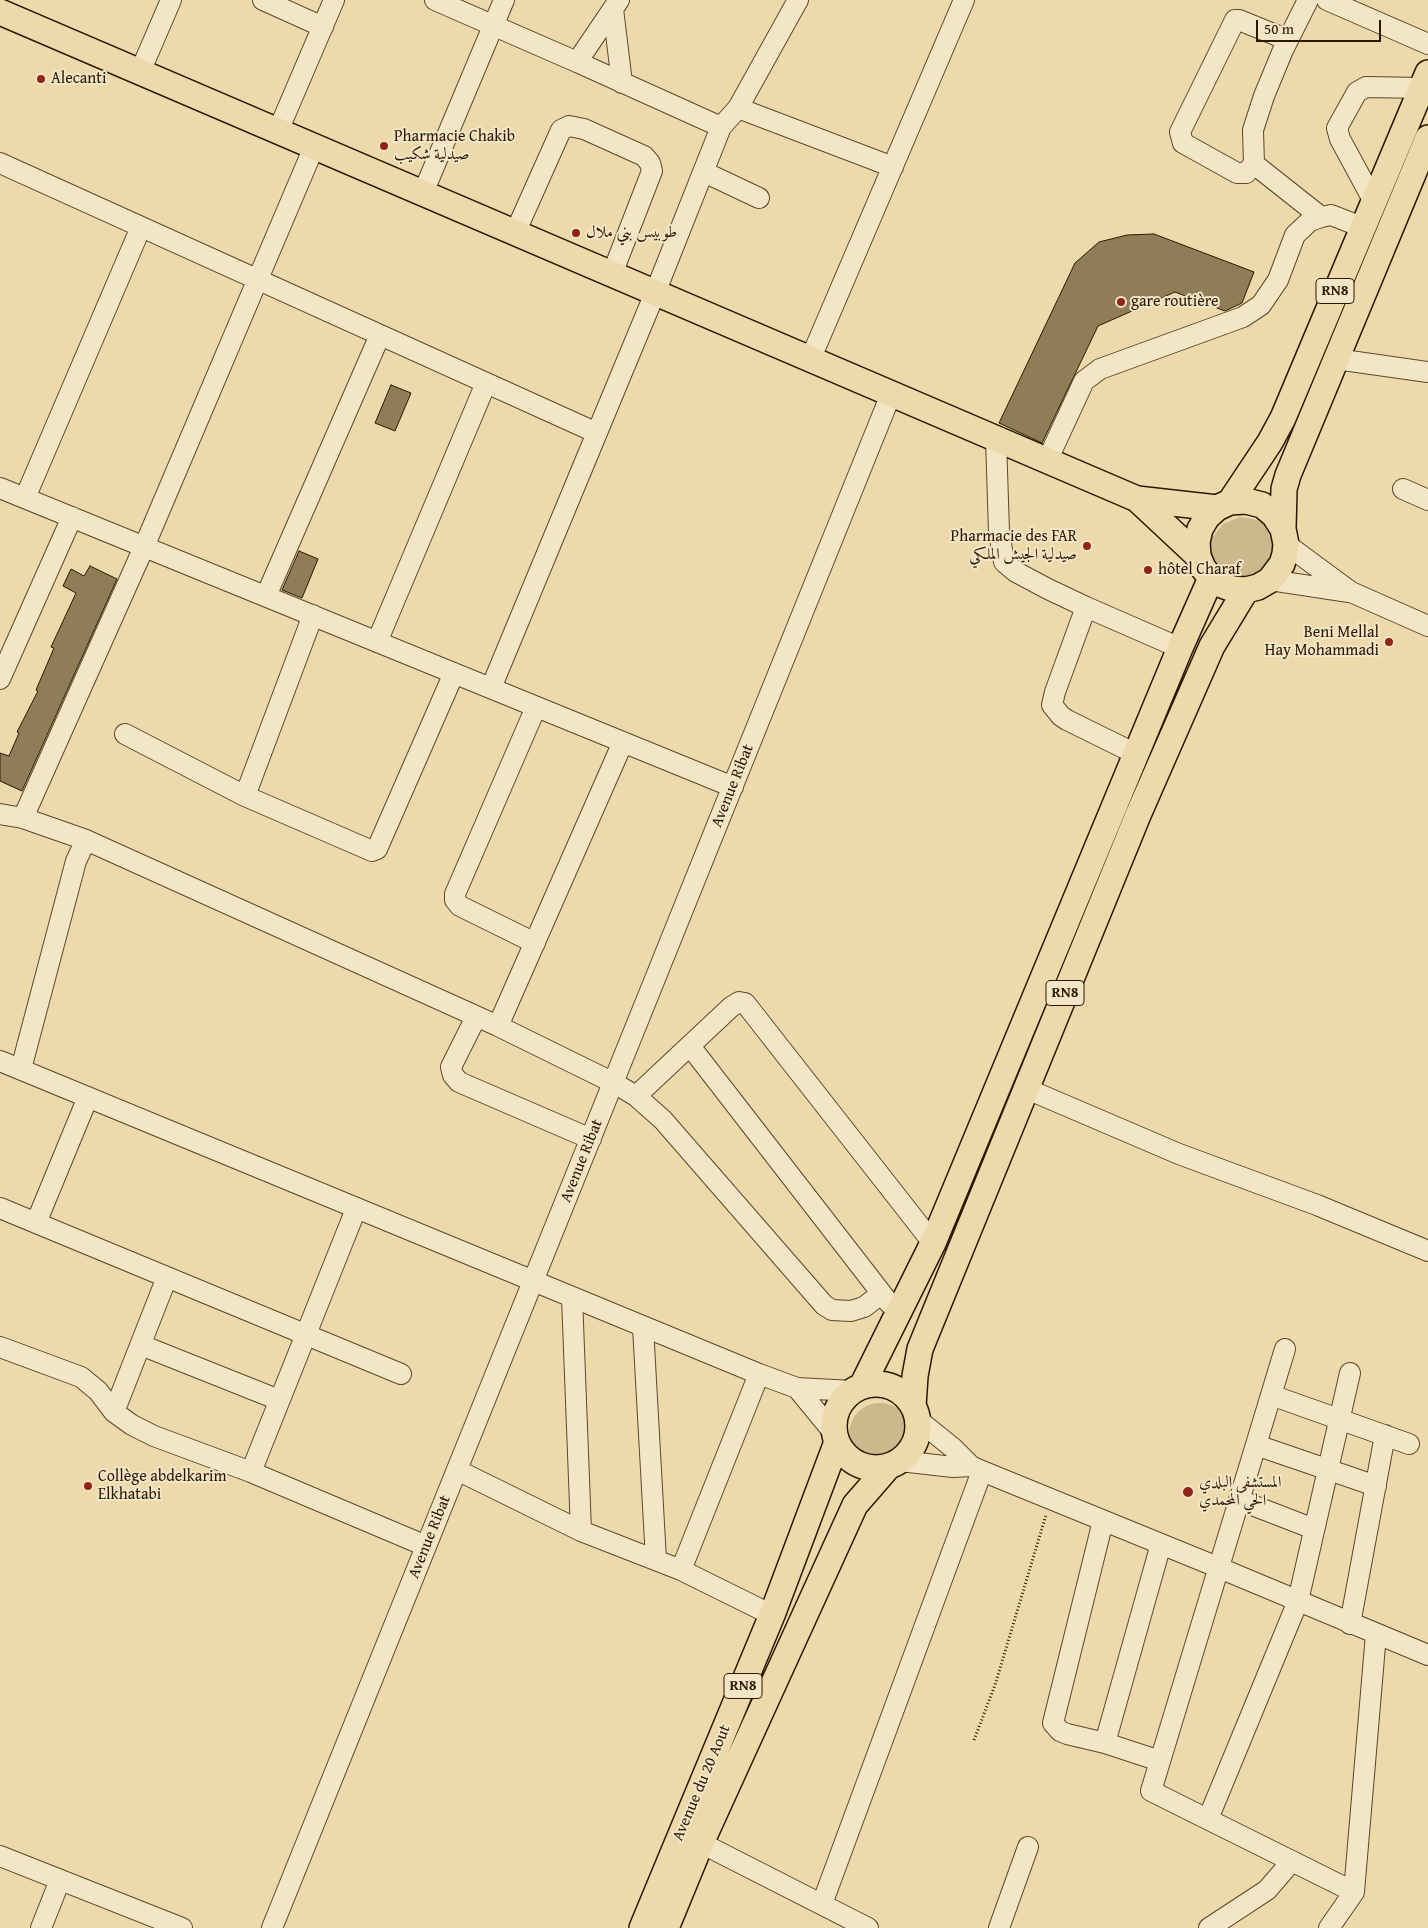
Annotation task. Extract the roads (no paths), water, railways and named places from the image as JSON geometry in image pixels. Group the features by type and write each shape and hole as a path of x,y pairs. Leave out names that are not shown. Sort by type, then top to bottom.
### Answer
{"main road":[{"path":"0,12 1137,499 1224,505 1246,501 1262,505 1274,515 1284,536"},
{"name":"RN8","path":"1198,556 1197,542 1200,529 1207,517 1224,505 1270,442 1283,418 1425,80"},
{"name":"RN8","path":"1270,580 1282,564 1284,489 1288,476 1428,138"},
{"path":"1137,499 1198,556 1203,568 1211,578 1222,585 1233,589 1246,590 1270,580"},
{"name":"RN8","path":"835,1437 834,1423 840,1404 858,1388 899,1313 933,1243 1180,648 1211,578"},
{"name":"RN8","path":"894,1464 909,1453 918,1431 915,1413 915,1376 920,1349 1150,788 1212,646 1246,590"},
{"path":"858,1388 879,1384 895,1389 908,1399 915,1413"},
{"path":"835,1437 848,1459 858,1464 878,1468 894,1464"},
{"name":"Avenue du 20 Aout","path":"642,1928 772,1615 835,1437"},
{"name":"Avenue du 20 Aout","path":"666,1928 701,1843 855,1505 894,1464"}],"street":[{"path":"140,72 171,0"},
{"path":"263,0 323,27"},
{"path":"278,131 334,0"},
{"path":"435,0 721,128"},
{"path":"423,194 504,0"},
{"path":"491,688 655,293 721,128 738,108 798,0"},
{"path":"810,360 964,0"},
{"path":"1288,40 1240,20 1235,20 1180,132 1180,138 1183,143 1237,173 1246,173 1254,164 1254,130 1264,96 1288,40 1308,0"},
{"path":"1327,0 1428,44"},
{"path":"577,62 616,5"},
{"path":"616,5 622,83"},
{"path":"1374,200 1340,139 1337,128 1357,92 1366,87 1425,80"},
{"path":"738,108 893,167"},
{"path":"515,233 561,130 569,126 584,129 644,156 650,163 652,171 612,274"},
{"path":"23,818 144,546 314,147"},
{"path":"0,163 597,433"},
{"path":"1254,164 1321,216"},
{"path":"704,172 759,198"},
{"path":"1047,461 1084,381 1100,369 1243,317 1261,305 1278,280 1295,235 1310,221 1321,216 1331,215 1362,227"},
{"path":"25,498 141,227"},
{"path":"266,596 380,335"},
{"path":"1336,359 1428,372"},
{"path":"377,642 486,383"},
{"name":"Avenue Ribat","path":"272,1928 891,394"},
{"path":"996,439 999,532 1004,562 1037,584 1180,648"},
{"path":"0,488 733,787"},
{"path":"1403,489 1428,500"},
{"path":"2,670 72,517"},
{"path":"1284,536 1351,592"},
{"path":"1270,580 1351,592 1428,626"},
{"path":"1086,607 1052,705 1067,720 1136,754"},
{"path":"245,796 312,615"},
{"path":"125,734 245,796 372,851 377,849 454,673"},
{"path":"535,943 460,906 455,894 536,706"},
{"path":"498,1026 624,742"},
{"path":"0,814 23,818 86,840 498,1026 614,1082 636,1096 663,1120 824,1305 832,1310 851,1311 864,1307 881,1294"},
{"path":"21,1069 76,861 86,840"},
{"path":"636,1096 731,1007 739,1002 745,1004 933,1243"},
{"path":"476,1017 451,1067 453,1075 459,1082 590,1139"},
{"path":"690,1046 881,1294 899,1313"},
{"path":"0,1060 356,1209 759,1374 797,1388 858,1388"},
{"path":"1027,1089 1179,1154 1317,1205 1428,1251"},
{"path":"36,1223 88,1097"},
{"path":"0,1208 401,1374"},
{"path":"251,1472 356,1209"},
{"path":"114,1412 167,1277"},
{"path":"572,1298 581,1531"},
{"path":"643,1327 656,1560"},
{"path":"141,1345 279,1400"},
{"path":"0,1347 81,1377 98,1391 114,1412 132,1425 154,1436 251,1472 426,1546"},
{"path":"1285,1349 1151,1791 1354,1892"},
{"path":"1208,1819 1298,1601 1350,1373"},
{"path":"681,1570 759,1374"},
{"path":"797,1388 835,1437"},
{"path":"1271,1395 1409,1444"},
{"path":"915,1413 977,1468 1428,1655"},
{"path":"1350,1624 1386,1435"},
{"path":"1256,1445 1376,1486"},
{"path":"894,1464 977,1468"},
{"path":"822,1904 977,1468"},
{"path":"457,1470 581,1531 681,1570 772,1615"},
{"path":"1239,1500 1314,1529"},
{"path":"1103,1521 1052,1723 1060,1731 1160,1761"},
{"path":"1105,1743 1161,1544"},
{"path":"1329,1928 1354,1892 1376,1634"},
{"path":"701,1843 868,1928"},
{"path":"999,1928 1028,1847"},
{"path":"0,1856 182,1928"},
{"path":"1209,1928 1267,1890 1292,1861"},
{"path":"41,1928 60,1880"}],"place":[{"name":"Alecanti","path":"41,79"},
{"name":"Pharmacie Chakib صيدلية شكيب","path":"384,146"},
{"name":"طوبيس بني ملال","path":"576,233"},
{"name":"gare routière","path":"1121,302"},
{"name":"Pharmacie des FAR صيدلية الجيش الملكي","path":"1087,546"},
{"name":"hôtel Charaf","path":"1148,570"},
{"name":"Beni Mellal Hay Mohammadi","path":"1389,642"},
{"name":"Collège abdelkarim Elkhatabi","path":"88,1486"},
{"name":"المستشفى البلدي الحي المحمدي","path":"1188,1492"}]}
